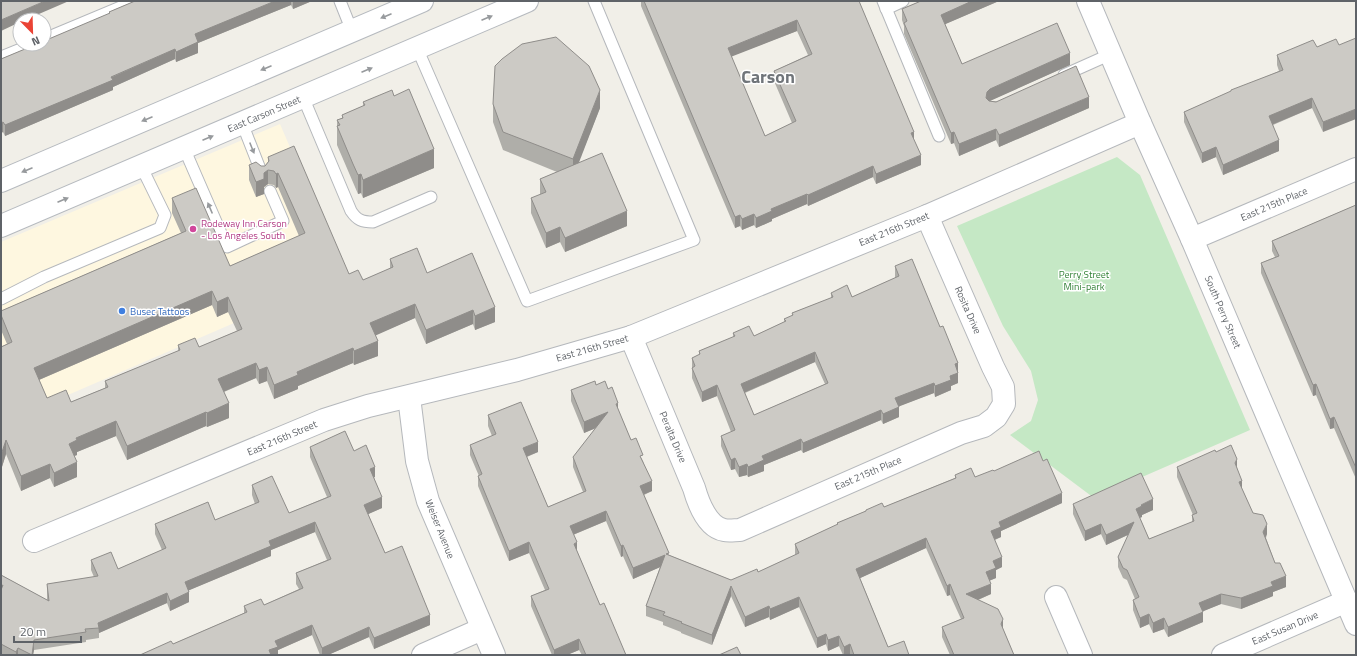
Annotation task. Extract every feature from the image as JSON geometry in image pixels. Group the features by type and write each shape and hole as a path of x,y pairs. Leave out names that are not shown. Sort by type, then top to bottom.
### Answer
{"street":[{"path":"1,181 422,1"},
{"name":"South Perry Street","path":"1088,1 1140,123 1192,239 1356,624"},
{"name":"East Carson Street","path":"1,226 417,48 515,3"},
{"name":"East 216th Street","path":"34,541 324,420 368,406 517,370 631,337 927,216 1140,123"},
{"name":"East 215th Place","path":"1192,239 1356,169"},
{"name":"Rosita Drive","path":"927,216 1003,387 1004,404"},
{"name":"Peralta Drive","path":"631,337 694,488 699,504 710,522 723,530"},
{"name":"Weiser Avenue","path":"409,396 417,461 428,501 494,655"},
{"name":"East 215th Place","path":"723,530 740,530 961,433 984,426 996,417 1004,404"},
{"path":"1056,597 1081,655"},
{"name":"East Susan Drive","path":"1223,655 1347,601"},
{"path":"423,655 482,629"}],"lane":[{"path":"52,36 134,1"},
{"path":"340,1 352,31"},
{"path":"417,48 527,301 694,240 594,1"},
{"path":"903,1 884,5 939,136"},
{"path":"1,57 13,52"},
{"path":"1055,79 1111,54"},
{"path":"303,97 351,211 356,218 363,222 373,222 431,196"},
{"path":"242,123 262,174"},
{"path":"184,148 227,247 283,221 270,191"},
{"path":"1,299 44,277 160,228 165,215 141,166"}],"shaded area":[{"path":"280,124 345,275 1,424 1,242"}],"green space":[{"name":"Perry Street Mini-park","path":"1117,157 1140,175 1250,430 1094,498 1010,435 1031,421 1038,400 1031,371 1003,326 957,226"}],"building":[{"path":"1,1 45,1 20,12 12,12 12,15 1,20"},
{"path":"135,1 275,1 195,34 198,42 176,52 175,49 111,77 113,80 5,125 3,122 1,123 1,59 18,52 52,52 52,38 110,13 109,12"},
{"path":"644,1 859,1 914,132 911,133 921,155 876,174 873,166 808,195 807,194 771,209 772,211 756,218 754,214 742,219 740,215 735,217","holes":["797,20 812,54 774,71 796,121 765,136 728,48"]},
{"path":"921,1 972,1 941,15 962,64 1057,23 1070,53 990,89 987,92 986,98 989,101 996,102 1076,66 1089,97 999,135 996,129 959,144 954,132 951,133 904,23 907,21 902,9"},
{"path":"556,37 589,66 600,90 573,159 503,132 493,104 495,66 522,44"},
{"path":"1356,38 1356,109 1323,122 1312,98 1269,116 1279,140 1223,165 1216,147 1202,153 1184,112 1231,90 1283,70 1277,55 1313,40 1317,47 1336,39 1339,45"},
{"path":"409,89 434,149 363,180 361,174 358,175 353,164 337,126 340,125 337,120 343,118 342,115 365,105 363,102 392,90 394,96"},
{"path":"294,146 349,274 358,270 363,280 393,267 390,259 417,248 427,273 472,253 495,307 475,316 473,310 426,330 415,304 370,323 378,341 354,351 353,348 297,372 298,375 274,385 267,367 259,370 256,363 218,379 229,403 127,446 116,421 76,438 77,440 69,444 77,462 54,473 50,464 21,476 6,440 1,455 1,347 12,342 1,315 1,311 186,231 172,198 196,188 230,266 305,233 278,173 276,174 274,171 268,170 264,173 264,179 256,182 249,165 256,162 261,166 265,166 269,161 268,157","holes":["212,291 217,302 228,297 242,329 199,347 195,338 178,345 180,350 105,381 108,387 71,402 66,390 47,398 34,368"]},
{"path":"602,153 627,211 565,238 560,227 546,233 531,198 546,192 540,179"},
{"path":"1356,205 1356,468 1334,417 1330,419 1316,384 1313,385 1261,263 1279,256 1272,241"},
{"path":"912,259 940,327 943,326 958,363 955,364 958,373 950,376 951,380 935,386 934,383 895,398 899,407 883,414 881,410 803,443 801,439 762,456 764,460 748,467 747,464 739,467 735,458 731,460 721,436 735,430 717,385 702,392 692,368 695,366 692,358 700,354 699,351 735,336 733,333 749,326 754,336 786,321 784,319 793,315 792,313 833,297 831,293 847,285 852,297 899,276 895,266","holes":["815,352 828,383 754,415 741,384"]},
{"path":"595,381 596,385 605,381 608,389 612,387 618,403 616,404 631,440 636,438 643,455 640,456 652,481 640,486 669,553 666,554 731,580 757,569 758,572 799,553 795,544 882,503 884,507 956,478 955,475 971,468 975,477 993,470 994,471 1039,451 1043,461 1047,459 1062,493 999,522 1001,527 991,531 1002,557 993,561 996,568 986,572 991,584 966,594 998,609 1003,619 1001,624 1014,655 954,655 942,627 964,618 950,584 947,586 926,538 856,569 888,647 904,641 909,655 854,655 850,644 844,647 839,636 828,640 826,634 817,638 799,597 770,609 769,606 745,617 731,586 712,635 663,615 665,612 646,606 665,555 633,568 623,545 621,546 606,511 570,526 577,542 574,544 600,605 604,603 626,655 586,655 579,639 554,650 531,596 549,589 529,542 509,551 478,476 482,474 470,445 496,434 488,415 521,402 538,442 523,448 548,507 586,491 573,457 608,412 584,422 571,390"},
{"path":"345,431 354,451 366,445 375,467 370,469 382,497 364,505 385,553 402,546 430,615 374,638 369,627 322,648 312,625 275,641 278,647 269,650 271,655 140,655 171,641 173,644 247,612 244,606 261,599 264,605 303,588 296,573 331,559 315,522 269,541 271,546 185,582 189,592 170,601 167,593 98,623 99,628 85,629 86,632 34,640 32,655 18,648 16,652 1,644 1,590 3,585 1,586 1,575 49,601 47,584 98,576 91,560 111,552 118,569 166,548 155,524 208,502 215,520 259,502 252,485 272,476 289,513 331,496 310,447"},
{"path":"1231,445 1237,459 1235,463 1242,481 1239,482 1253,513 1263,515 1267,524 1263,532 1275,563 1280,563 1286,576 1271,582 1273,586 1241,598 1221,594 1199,603 1203,612 1168,627 1164,618 1153,623 1149,614 1140,618 1133,600 1139,597 1127,570 1123,568 1118,557 1134,522 1106,535 1101,524 1085,531 1073,504 1141,473 1153,499 1136,509 1149,539 1194,521 1192,515 1197,513 1177,467 1215,450 1216,452"},
{"path":"737,647 741,655 719,655"}],"place":[{"name":"Rodeway Inn Carson - Los Angeles South","path":"193,229"},
{"name":"Busec Tattoos","path":"122,311"}],"district":[{"name":"Carson","path":"768,76"}]}
